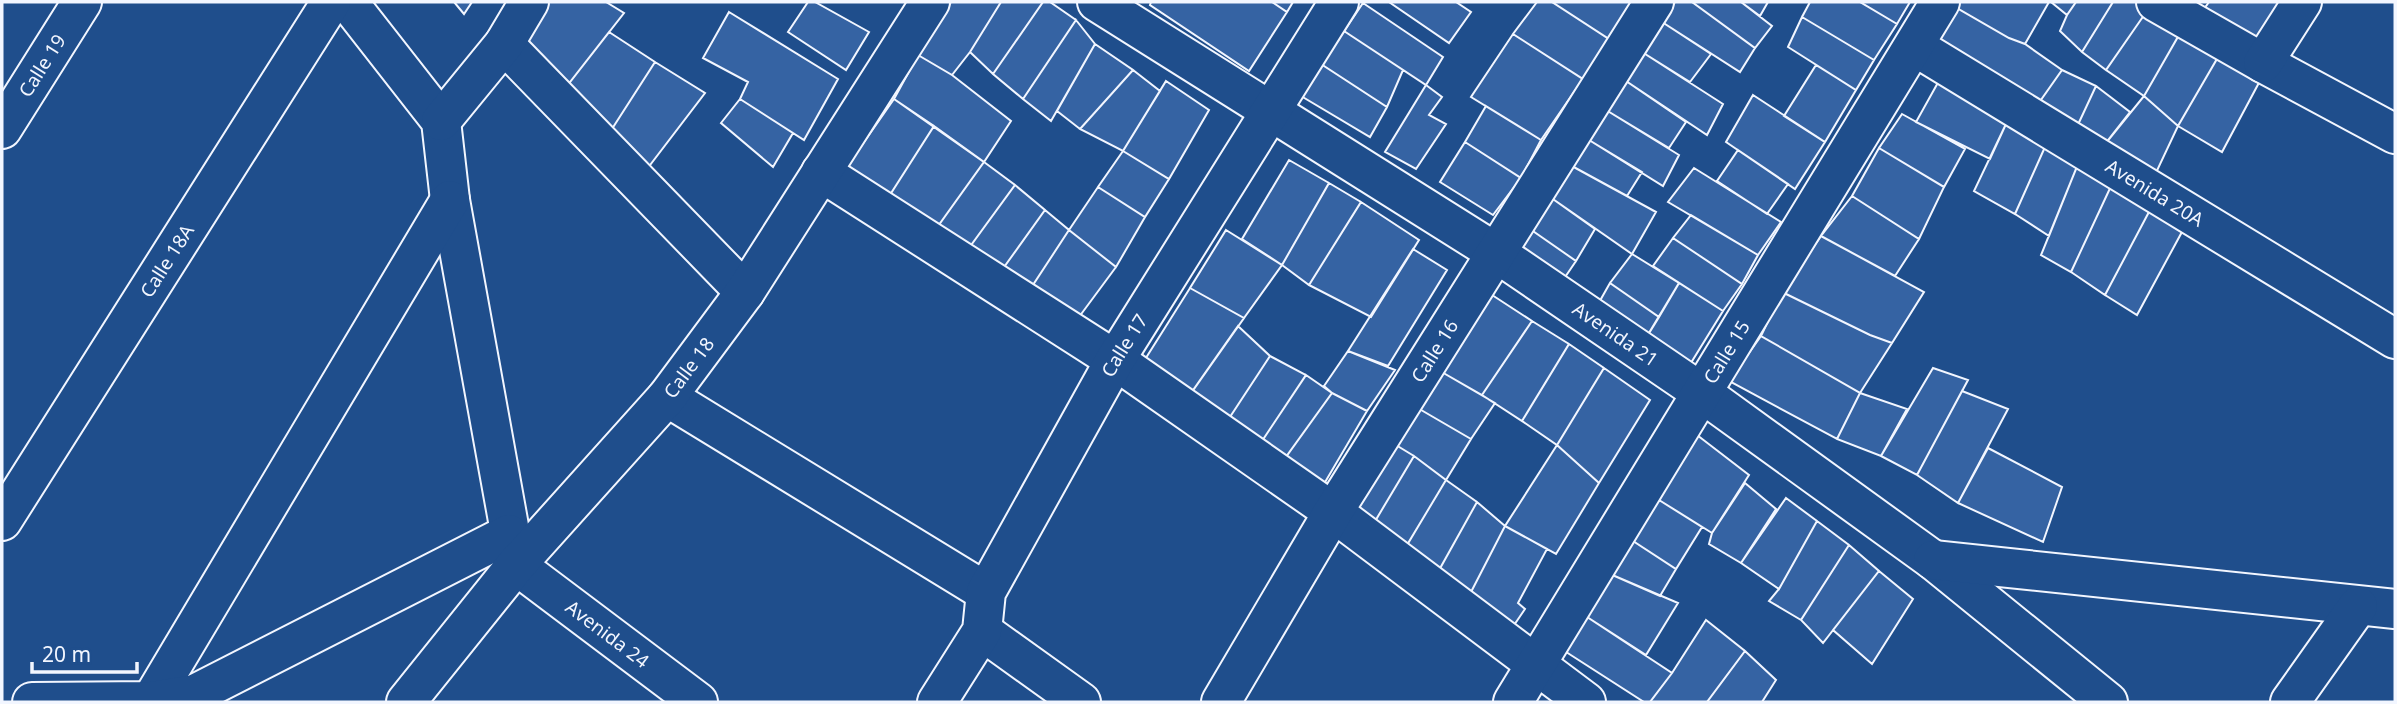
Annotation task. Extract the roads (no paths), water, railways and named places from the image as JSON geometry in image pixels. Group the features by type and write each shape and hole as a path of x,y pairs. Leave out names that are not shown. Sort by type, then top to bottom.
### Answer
{"street":[{"name":"Calle 19","path":"2,129 82,2"},
{"name":"Calle 18A","path":"2,522 331,2"},
{"path":"32,702 151,701 195,694 512,549 450,200 441,121 348,2"},
{"path":"441,121 504,44 529,2"},
{"name":"Calle 18","path":"406,702 512,549 667,397 744,292 930,2"},
{"name":"Avenida 21","path":"1097,2 1495,252 1702,393 1933,560 2108,702"},
{"name":"Calle 17","path":"937,702 982,631 986,592 1115,360 1339,2"},
{"name":"Calle 16","path":"1221,702 1333,512 1654,2"},
{"name":"Calle 15","path":"1513,702 1940,2"},
{"path":"2156,2 2395,134"},
{"path":"2263,63 2302,2"},
{"path":"504,44 744,292"},
{"name":"Avenida 20A","path":"1914,46 2395,340"},
{"path":"821,172 1115,360 1333,512 1586,702"},
{"path":"151,701 450,200"},
{"path":"667,397 986,592"},
{"name":"Avenida 24","path":"512,549 698,702"},
{"path":"1933,560 2395,609"},
{"path":"2290,702 2358,606"},
{"path":"982,631 1081,702"}]}
